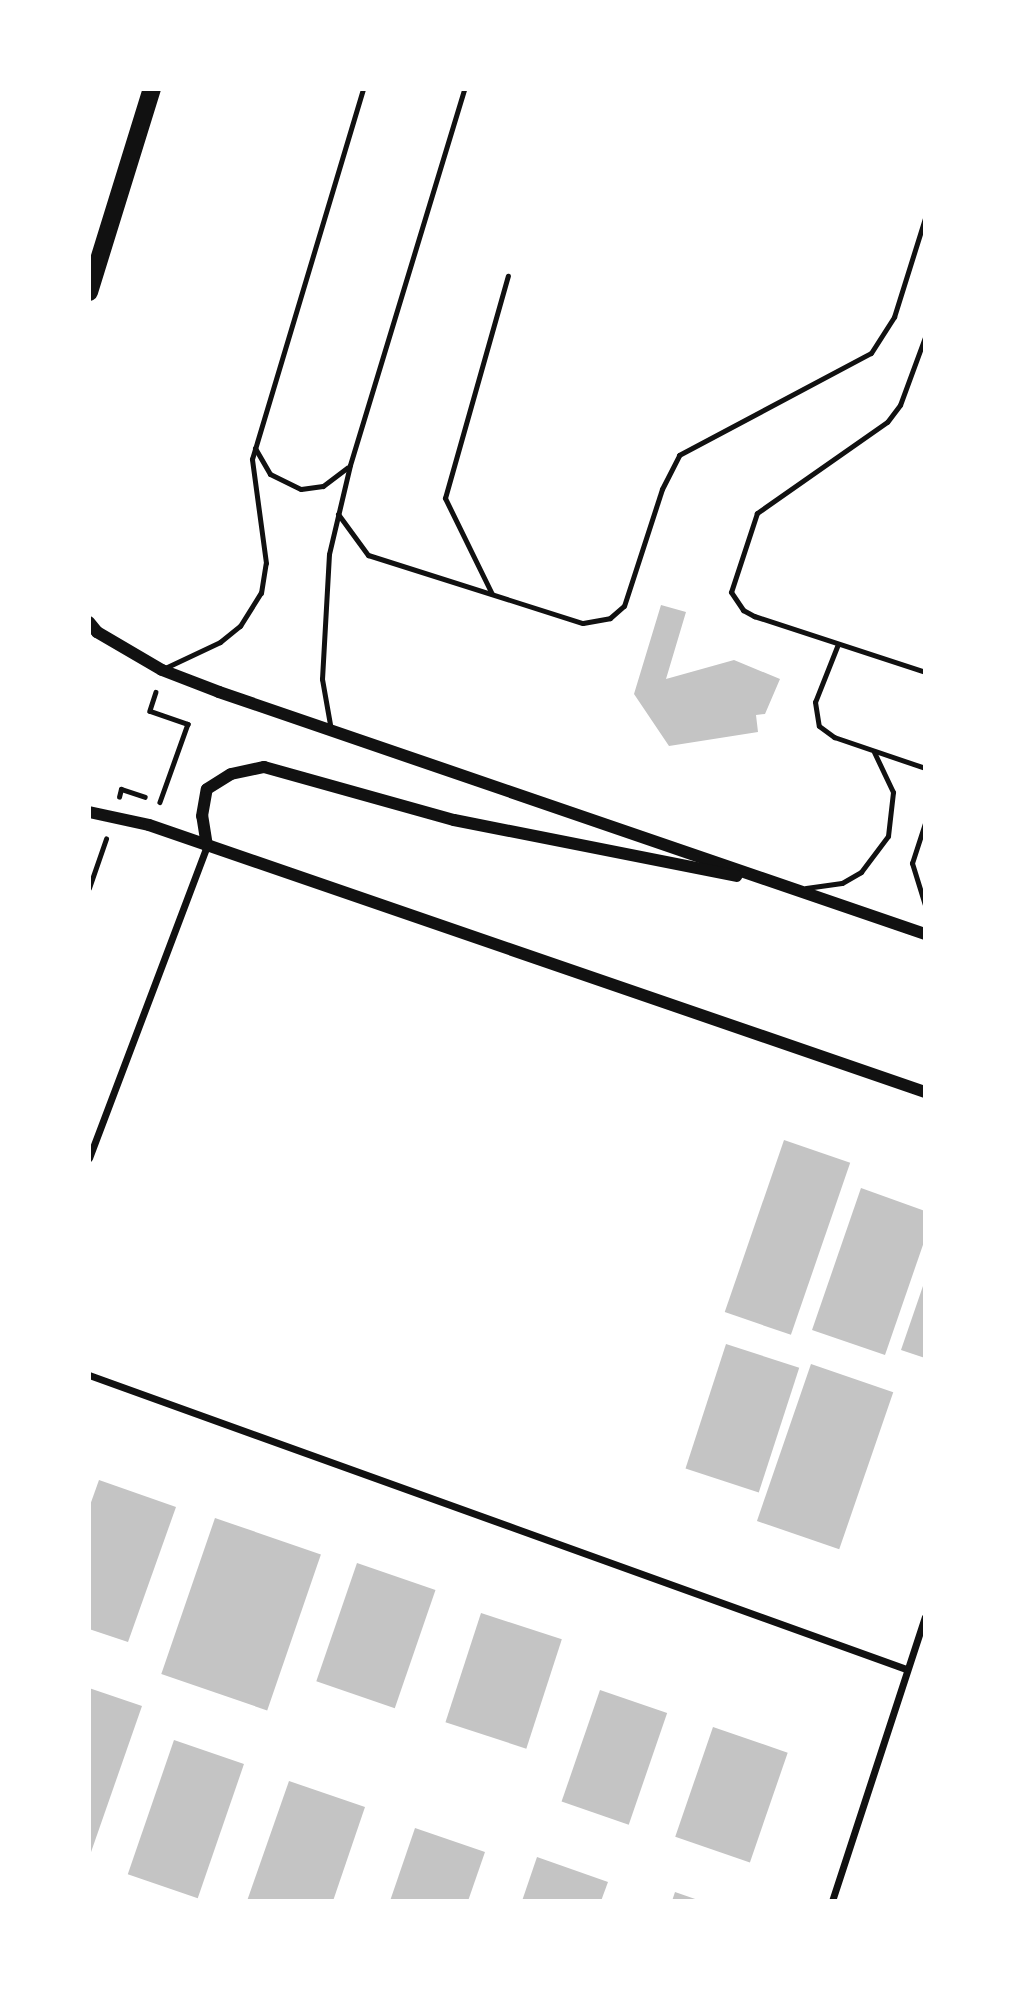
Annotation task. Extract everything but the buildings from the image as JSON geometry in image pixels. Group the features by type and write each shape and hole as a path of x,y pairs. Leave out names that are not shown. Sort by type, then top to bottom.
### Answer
{"main road":[{"path":"89,292 152,89"}],"street":[{"path":"89,622 97,632 162,670 925,934"},
{"path":"89,1158 207,846 202,816 207,789 231,774 264,767 454,820 798,888"},
{"path":"89,812 114,815 207,846 925,1092"},
{"path":"89,1375 906,1669"},
{"path":"832,1901 925,1617"}],"lane":[{"path":"162,670 220,642 240,626 261,593 266,563 252,478 255,445 363,89"},
{"path":"331,730 322,679 329,554 350,465 464,89"},
{"path":"338,514 369,555 583,623 598,623 619,613 662,489 679,455 871,353 894,317 925,218"},
{"path":"492,594 445,498 508,276"},
{"path":"925,337 900,405 887,422 769,501 753,522 735,570 731,592 743,610 925,672"},
{"path":"255,445 270,474 301,489 334,481 350,465"},
{"path":"838,644 815,702 815,720 834,737 925,768"},
{"path":"798,888 842,883 861,872 888,836 893,792 874,752"},
{"path":"925,823 912,863 925,905"}],"path":[{"path":"89,888 121,789 162,802 188,724 150,711 162,670"}]}
